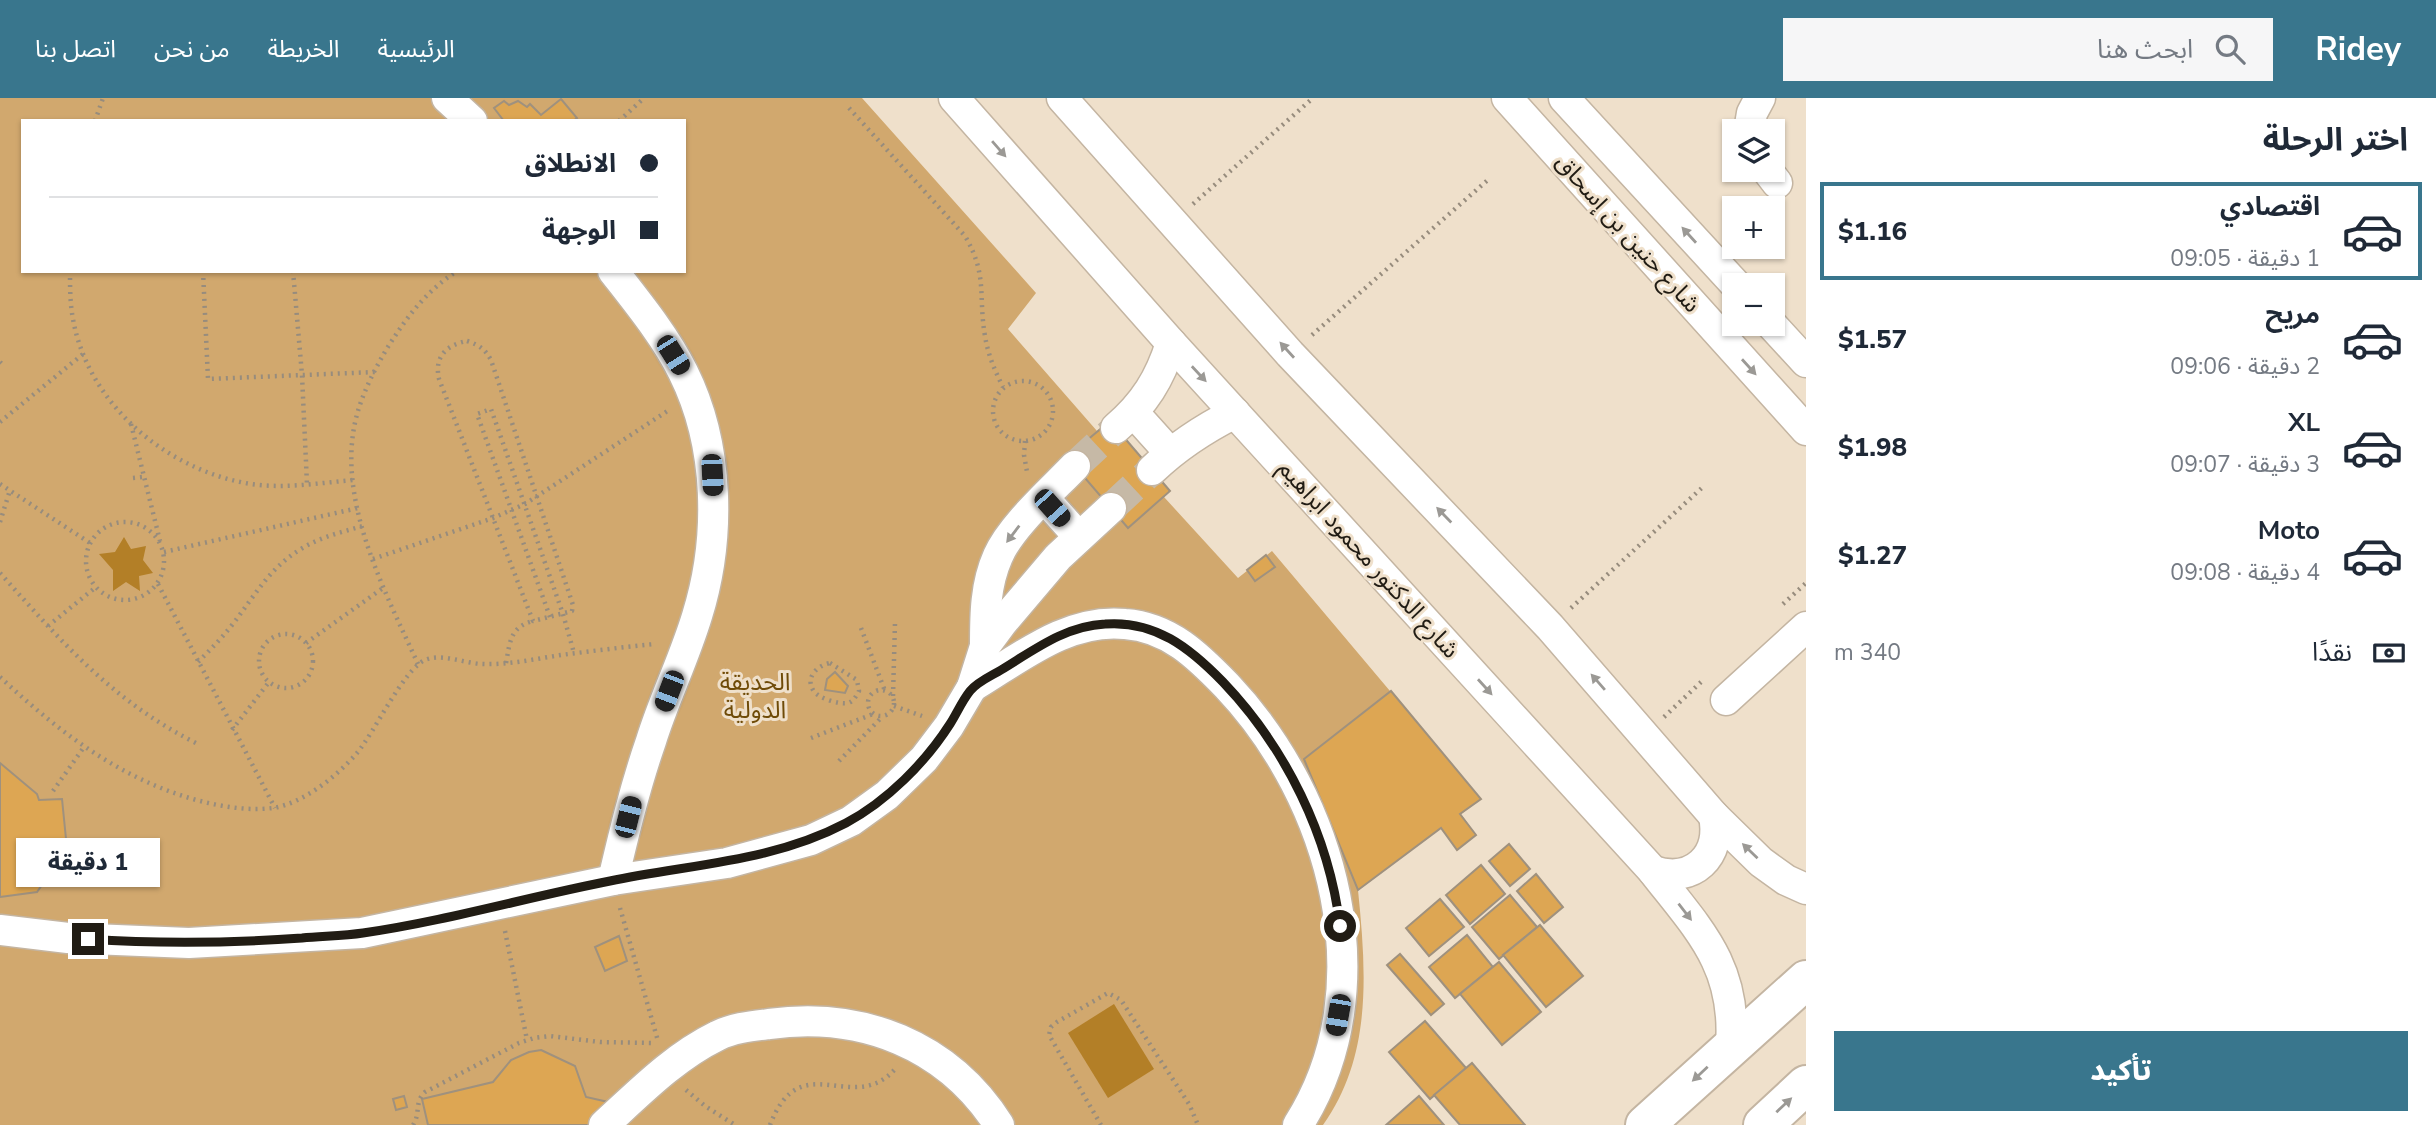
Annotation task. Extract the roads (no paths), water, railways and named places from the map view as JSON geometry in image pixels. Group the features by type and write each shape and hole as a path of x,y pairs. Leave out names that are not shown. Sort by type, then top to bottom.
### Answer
{"main road":[{"path":"1645,1125 1806,980"},
{"path":"1763,1125 1806,1085"}],"street":[{"path":"447,98 470,119"},
{"name":"شارع الدكتور محمود ابراهيم","path":"954,98 1171,343 1653,872 1708,943 1717,960 1730,1000 1733,1023 1731,1046"},
{"path":"1062,98 1290,354 1550,627 1714,816 1761,862 1806,890"},
{"name":"شارع حنين بن إسحاق","path":"1507,98 1806,430"},
{"name":"شارع حنين بن إسحاق","path":"1564,98 1724,273"},
{"path":"1751,119 1760,98"},
{"path":"612,880 648,750 706,583 712,548 713,512 712,475 693,394 663,340 615,273"},
{"path":"1782,336 1806,362"},
{"path":"1171,343 1157,381 1125,420 1161,462 1200,432 1235,412"},
{"path":"0,930 68,938 189,943 260,941 362,933 500,906 612,880 727,863 811,840 851,821 887,796 924,759 949,726 972,688 985,646 986,596 999,553 1044,498 1075,466"},
{"path":"1044,498 1079,537"},
{"path":"985,646 1039,579 1111,508"},
{"path":"972,688 1061,634 1082,627 1126,624 1163,634 1181,643 1227,687 1259,726 1291,777 1320,839 1332,884 1342,941 1341,999 1336,1031 1315,1094 1298,1125"},
{"path":"1726,700 1806,628"},
{"path":"1653,872 1675,875 1697,867 1712,850 1716,827 1714,816"},
{"path":"604,1125 668,1068 690,1051 719,1035 749,1026 813,1021 879,1031 929,1053 962,1079 999,1125"}],"tunnel":[{"path":"1075,466 1116,428"},
{"path":"1111,508 1152,470"}],"park label":[{"name":"الحديقة الدولية","path":"755,696"}]}
